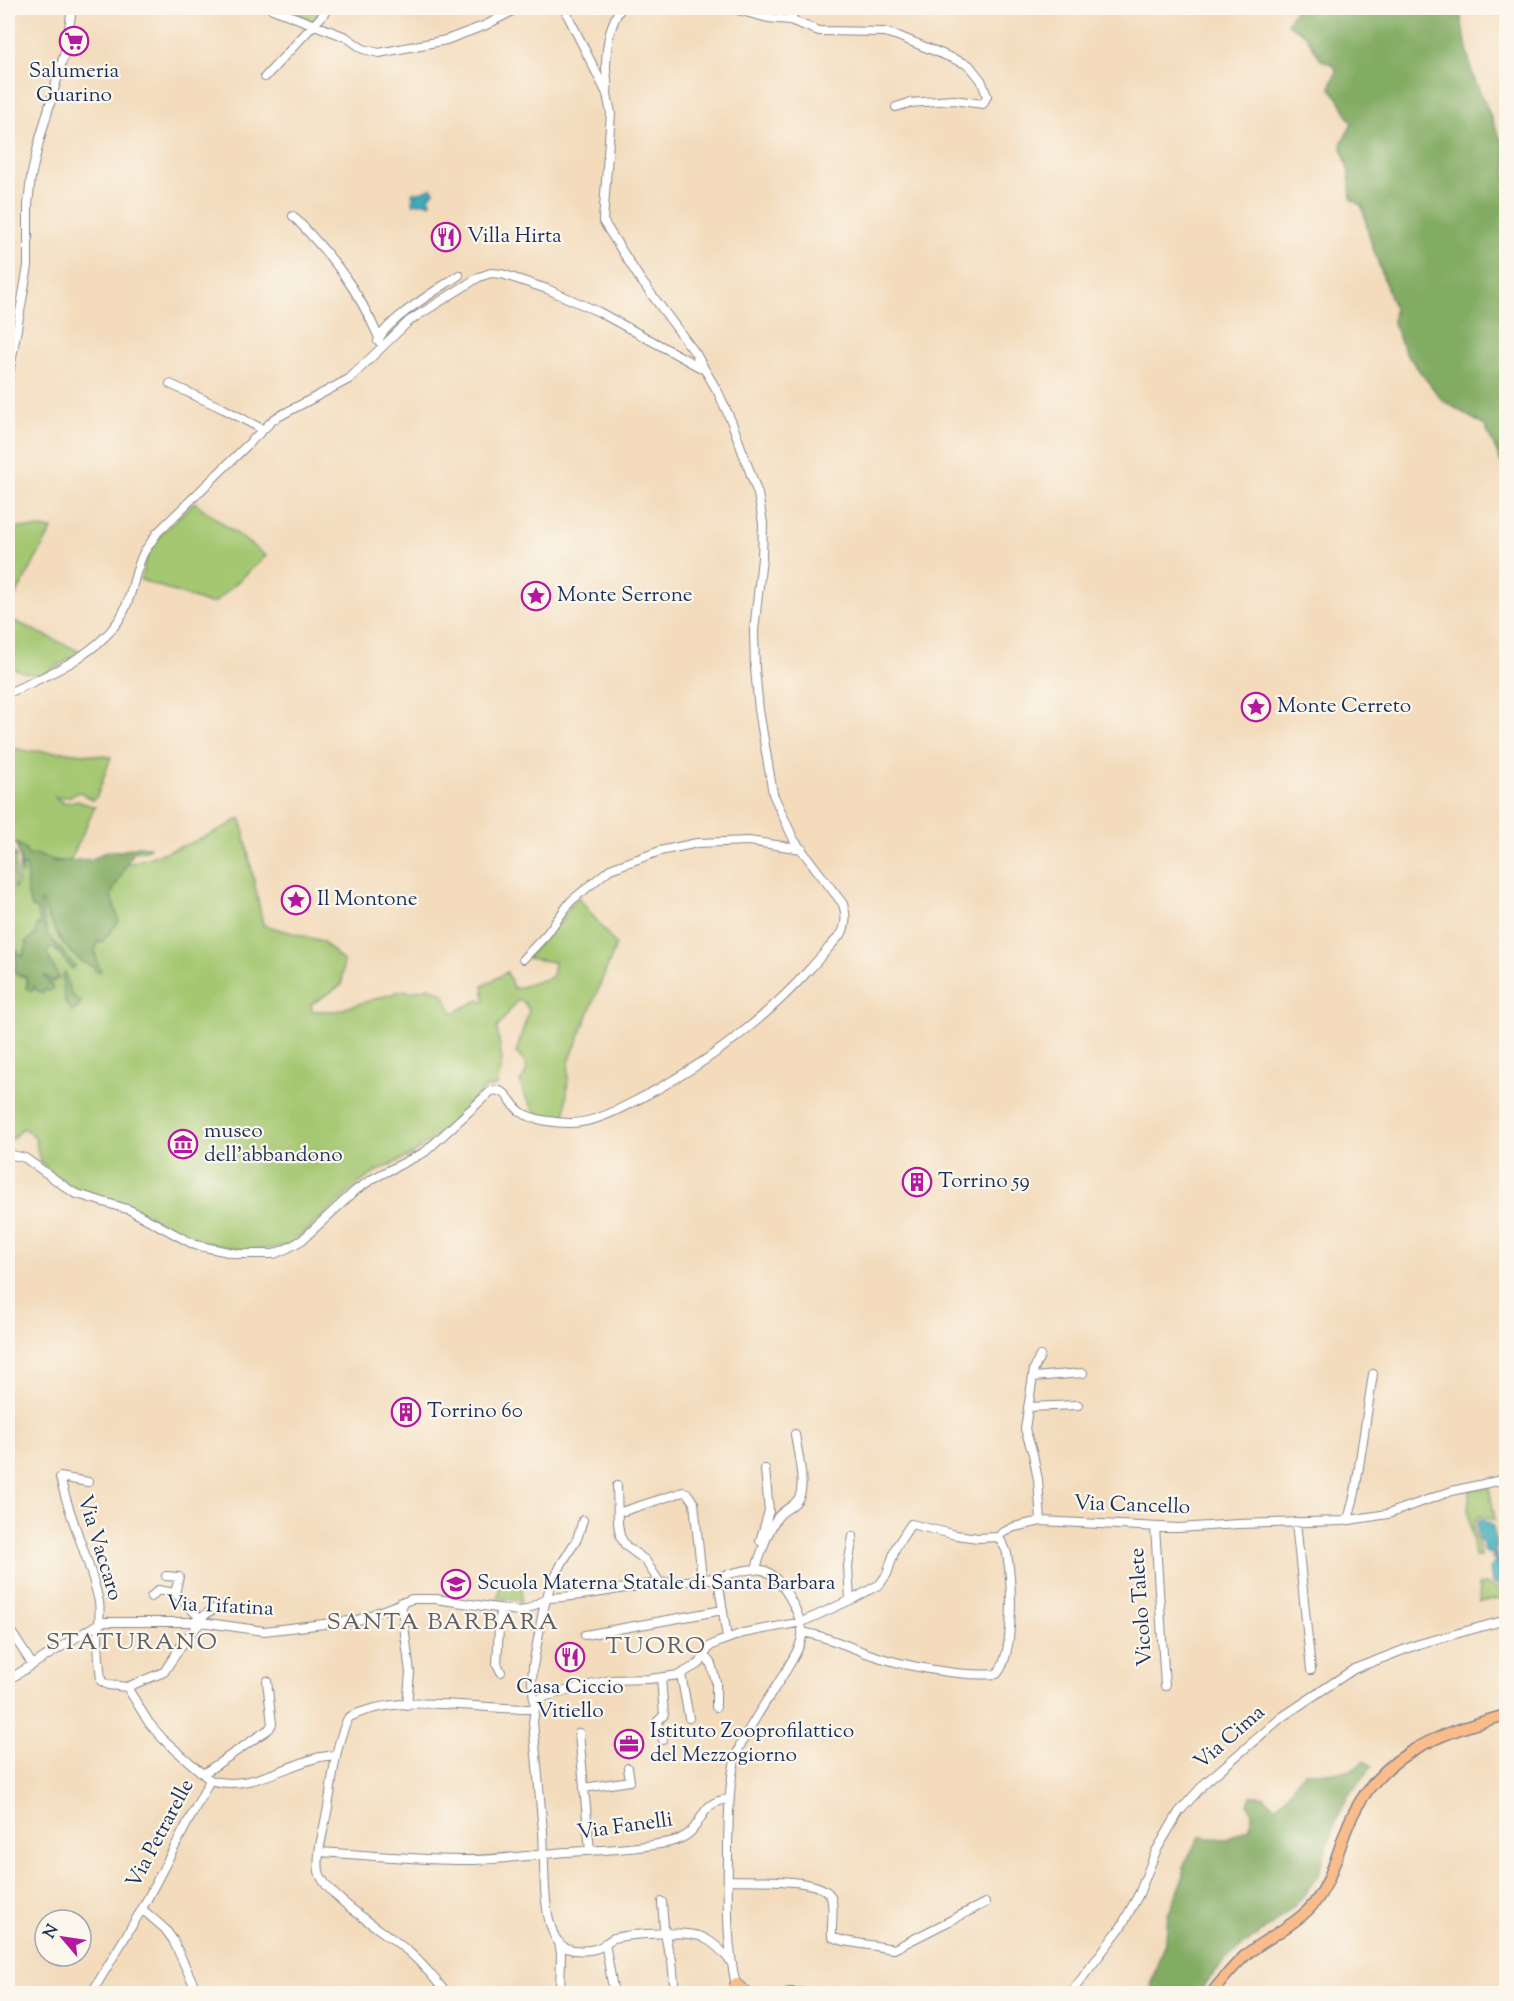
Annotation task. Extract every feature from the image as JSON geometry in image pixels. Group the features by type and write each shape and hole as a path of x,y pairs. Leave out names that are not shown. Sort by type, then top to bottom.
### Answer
{"highway":[{"path":"737,1989 747,1994"},
{"path":"789,1994 800,1994"}],"main road":[{"path":"1211,1994 1230,1969 1308,1910 1330,1877 1345,1832 1358,1804 1373,1781 1388,1766 1406,1752 1433,1738 1506,1714"}],"street":[{"path":"8,380 28,266 28,205 31,177 66,48 72,8"},
{"path":"270,8 346,37 363,49 379,53 446,40 486,25 518,8"},
{"path":"265,77 328,8"},
{"path":"564,8 607,94"},
{"path":"8,1154 25,1158 74,1193 130,1210 195,1245 238,1254 274,1254 302,1240 356,1190 374,1178 425,1152 491,1091 498,1089 507,1094 513,1105 523,1114 571,1123 609,1114 702,1064 748,1029 808,972 842,933 845,925 843,904 787,829 772,794 759,710 754,630 763,524 759,494 718,392 690,346 640,279 603,221 611,113 607,94 607,58 610,30 621,8"},
{"path":"730,8 761,12 819,31 884,32 918,43 969,65 981,80 987,96 983,104 953,100 909,103 896,107"},
{"path":"790,20 797,8"},
{"path":"293,216 333,258 367,312 379,338"},
{"path":"8,693 62,668 101,641 113,628 127,604 143,554 157,533 262,429 287,410 336,388 350,379 409,321 479,277 491,273 502,274 579,302 705,370"},
{"path":"376,354 379,338 384,331 409,310 459,275"},
{"path":"170,384 262,429"},
{"path":"523,959 546,935 571,901 610,869 660,850 697,843 749,841 802,849"},
{"path":"1040,1356 1034,1369 1025,1429 1038,1480 1041,1521"},
{"path":"1033,1377 1083,1373"},
{"path":"1347,1520 1355,1493 1373,1374"},
{"path":"1028,1407 1078,1405"},
{"path":"755,1570 778,1516 797,1501 800,1495 802,1485 795,1434"},
{"path":"765,1469 769,1511 760,1541 765,1542"},
{"name":"Via Vaccaro","path":"88,1482 60,1478 65,1501 92,1576 101,1622"},
{"name":"Via Cancello","path":"728,1638 802,1622 880,1584 887,1574 896,1547 911,1524 978,1538 999,1537 1014,1527 1041,1521 1179,1528 1347,1520 1388,1514 1452,1491 1506,1479"},
{"path":"617,1486 620,1536 626,1546 645,1560 660,1583"},
{"path":"624,1511 683,1492 687,1493 694,1503 706,1579"},
{"path":"560,1994 561,1954 544,1890 544,1854 532,1682 533,1666 547,1598 562,1563 577,1539 583,1520"},
{"path":"1296,1522 1311,1670"},
{"name":"Vicolo Talete","path":"1155,1527 1165,1686"},
{"path":"850,1600 848,1566 853,1536"},
{"path":"802,1632 824,1637 871,1655 937,1671 997,1674 1003,1668 1010,1616 1007,1552 999,1537"},
{"path":"547,1598 579,1597 762,1569 775,1577 802,1622 802,1637 796,1653 738,1750 729,1799 728,1927 737,1989"},
{"path":"166,1576 178,1577 175,1593"},
{"path":"535,1708 542,1697 610,1680 661,1678 681,1674 700,1663 709,1647 728,1638 719,1585 716,1581 706,1579"},
{"path":"151,1597 158,1590 175,1593 200,1620"},
{"name":"Via Tifatina","path":"101,1622 200,1620 264,1632 358,1620 412,1599 436,1599 500,1609 526,1610 547,1598"},
{"path":"401,1602 410,1673 407,1705"},
{"path":"101,1622 98,1638 101,1682 127,1687 164,1672 200,1620 220,1605"},
{"path":"500,1609 498,1664 501,1671"},
{"path":"585,1635 723,1610"},
{"name":"Via Cima","path":"1070,1994 1121,1927 1139,1894 1162,1841 1179,1812 1206,1782 1282,1717 1354,1669 1419,1644 1506,1620"},
{"path":"8,1680 101,1622"},
{"path":"8,1627 32,1664"},
{"path":"704,1655 711,1664 716,1682 716,1707"},
{"path":"681,1674 690,1718"},
{"path":"661,1678 664,1715 657,1722 663,1740"},
{"path":"206,1777 272,1724 267,1682"},
{"path":"127,1687 149,1723 163,1739 206,1777 218,1782 236,1784 270,1775 316,1758 336,1755"},
{"path":"447,1994 409,1952 333,1894 319,1870 336,1755 348,1718 371,1708 407,1705 535,1708"},
{"path":"579,1733 590,1851"},
{"path":"584,1788 630,1781 628,1768"},
{"name":"Via Petrarelle","path":"198,1994 173,1940 165,1929 142,1909 206,1777"},
{"name":"Via Fanelli","path":"320,1852 459,1860 622,1848 679,1839 693,1831 707,1807 729,1799"},
{"path":"728,1880 795,1883 825,1889 831,1897 832,1937 894,1949 985,1903"},
{"path":"662,1902 675,1994"},
{"path":"91,1994 142,1909"},
{"path":"559,1942 567,1948 590,1950 614,1938 690,1934 704,1937 732,1962"},
{"path":"605,1943 614,1994"}],"green space":[{"path":"299,8 325,8 313,20 297,14"},
{"path":"1296,8 1459,8 1472,74 1506,151 1506,473 1485,426 1442,400 1405,352 1393,323 1394,308 1370,239 1362,206 1351,199 1349,173 1341,144 1352,124 1339,99 1330,88 1336,71 1334,65 1321,60 1305,34 1287,24"},
{"path":"194,502 266,556 214,603 207,603 141,580 146,560 155,541"},
{"path":"8,527 52,529 8,610"},
{"path":"8,618 81,652 41,676 22,672 8,665"},
{"path":"8,747 27,751 111,757 97,796 92,800 80,792 68,797 55,797 64,803 77,801 95,807 70,861 27,855 25,849 8,839"},
{"path":"241,818 263,925 322,941 343,961 342,985 311,1004 312,1011 336,1011 404,990 411,992 429,987 443,993 453,1013 481,999 483,1002 485,1000 483,986 507,972 514,989 552,977 554,962 527,958 554,926 561,922 562,916 578,897 616,945 569,1062 565,1119 538,1116 524,1095 520,1082 526,1074 526,1067 516,1053 529,1010 523,1001 517,1001 497,1028 502,1060 497,1086 485,1088 437,1136 413,1154 376,1172 360,1183 292,1243 277,1248 241,1250 183,1235 124,1203 72,1188 40,1162 35,1137 23,1128 8,1143 8,881 10,882 13,853 16,855 14,888 16,888 20,859 22,870 23,865 27,867 27,893 36,908 42,926 27,944 23,958 17,950 14,955 25,976 26,988 34,985 42,977 50,948 54,948 72,968 74,966 47,934 39,902 43,901 48,918 81,962 101,970 96,961 95,947 111,895 125,865 199,840"},
{"path":"16,843 26,849 27,855 35,854 56,862 93,859 107,851 122,851 138,846 150,847 145,851 133,852 111,895 119,921 102,942 99,940 97,944 96,955 101,971 95,971 94,967 67,949 55,931 42,901 40,902 47,934 75,966 72,969 55,948 50,948 47,953 59,978 52,982 45,975 53,988 50,991 44,990 43,993 36,990 34,986 32,991 26,988 28,984 26,977 17,975 14,970 17,962 14,955 16,950 23,957 27,944 25,942 35,935 37,924 41,925 36,908 32,908 27,893 27,867 23,865 22,875"},
{"path":"65,972 71,994 81,1003 77,1009 72,1011 65,1002 62,976"},
{"path":"1489,1487 1495,1520 1479,1516 1474,1523 1481,1557 1475,1557 1468,1509 1470,1490"},
{"path":"1504,1577 1506,1598 1480,1602 1478,1585 1487,1584 1497,1589"},
{"path":"500,1582 523,1585 521,1601 498,1598"},
{"path":"1364,1761 1372,1767 1348,1796 1334,1825 1317,1877 1297,1904 1225,1960 1198,1993 1151,1993 1152,1980 1166,1939 1168,1915 1181,1885 1185,1863 1199,1837 1227,1839 1250,1828 1252,1813 1248,1804 1251,1796 1264,1796 1276,1807 1305,1772 1343,1772"}],"water":[{"path":"431,188 434,191 429,197 431,203 413,204 412,199 415,197 412,195 413,192 417,193"},
{"path":"1479,1520 1484,1520 1493,1526 1495,1553 1500,1569 1497,1585 1492,1583 1490,1569 1495,1562 1495,1559 1491,1558 1495,1557 1485,1552 1479,1539 1477,1524"}],"place":[{"name":"Salumeria Guarino","path":"74,41"},
{"name":"Villa Hirta","path":"446,237"},
{"name":"Monte Serrone","path":"536,596"},
{"name":"Monte Cerreto","path":"1256,707"},
{"name":"Il Montone","path":"296,900"},
{"name":"museo dell'abbandono","path":"183,1144"},
{"name":"Torrino 59","path":"917,1182"},
{"name":"Torrino 60","path":"406,1412"},
{"name":"Scuola Materna Statale di Santa Barbara","path":"456,1584"},
{"name":"Casa Ciccio Vitiello","path":"570,1657"},
{"name":"Istituto Zooprofilattico del Mezzogiorno","path":"629,1744"}],"district":[{"name":"SANTA BARBARA","path":"443,1623"},
{"name":"STATURANO","path":"132,1643"},
{"name":"TUORO","path":"656,1647"}]}
